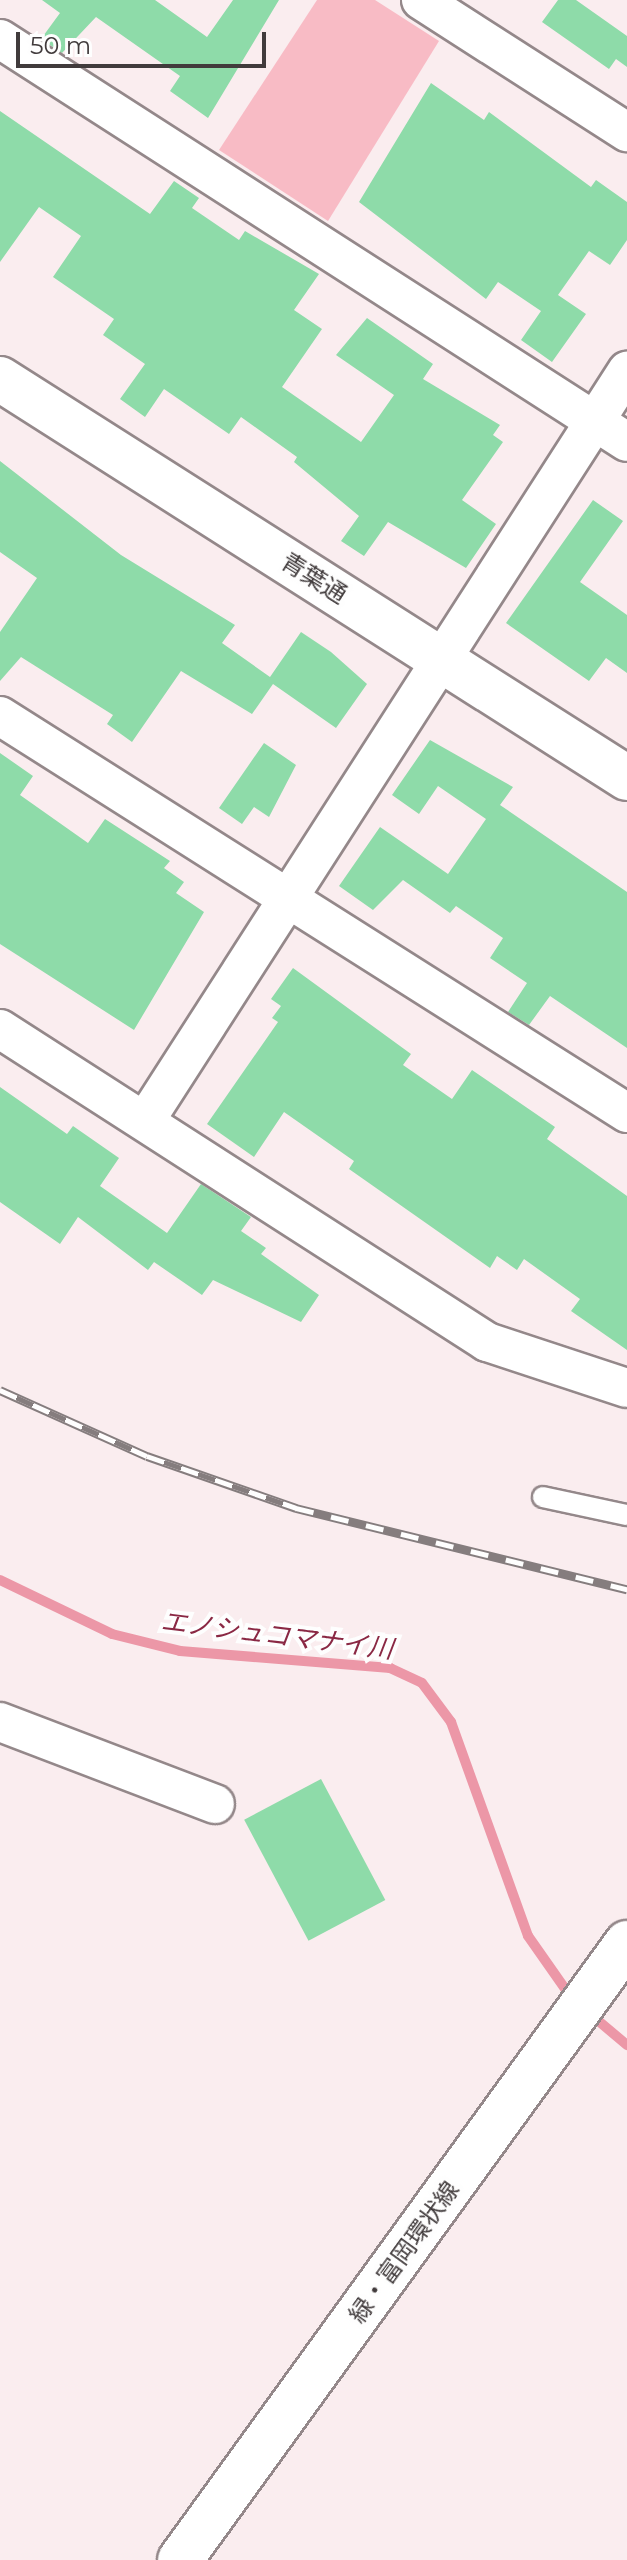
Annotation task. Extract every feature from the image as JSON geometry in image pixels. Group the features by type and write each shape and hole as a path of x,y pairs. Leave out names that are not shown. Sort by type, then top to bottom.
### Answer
{"street":[{"path":"421,0 627,132"},
{"path":"0,39 627,442"},
{"path":"145,1121 627,371"},
{"name":"青葉通","path":"0,379 627,778"},
{"path":"0,716 627,1113"},
{"path":"0,1029 487,1342 627,1388"},
{"path":"0,1722 215,1804"},
{"name":"緑・富岡環状線","path":"180,2560 627,1943"}],"lane":[{"path":"543,1497 627,1515"}],"shaded area":[{"path":"317,0 375,0 439,41 328,221 219,150"}],"building":[{"path":"42,0 155,0 207,37 233,0 279,0 208,118 170,91 180,76 96,17 62,53 41,39 60,13"},
{"path":"558,0 576,0 627,36 627,67 616,59 609,69 542,22"},
{"path":"431,83 484,120 489,112 591,187 596,180 627,202 627,240 610,265 589,251 558,295 586,314 552,362 521,340 541,311 498,282 486,299 359,202"},
{"path":"0,111 150,214 174,181 199,198 192,208 239,240 245,231 319,274 294,310 322,329 282,387 361,442 394,395 336,355 367,318 433,364 423,379 500,425 493,435 503,442 462,500 496,524 466,568 388,522 364,556 341,541 359,516 294,462 297,457 241,417 229,434 164,389 145,417 120,399 145,364 103,335 114,319 53,277 81,236 39,207 0,262"},
{"path":"0,461 121,555 235,625 222,643 270,677 301,632 331,652 367,684 336,728 273,684 252,714 181,671 132,742 107,724 113,715 21,657 0,681 0,632 37,578 0,552"},
{"path":"593,500 623,521 580,582 627,615 627,673 606,658 589,681 506,623"},
{"path":"430,740 513,787 500,805 627,892 627,1048 550,996 529,1025 508,1012 527,983 490,958 503,938 456,906 450,913 403,880 373,910 339,886 380,827 448,874 486,819 438,786 419,814 392,795"},
{"path":"264,743 296,765 269,817 254,807 242,824 219,808"},
{"path":"0,753 33,776 20,795 88,843 105,819 170,861 164,868 184,882 176,893 204,912 134,1030 0,944"},
{"path":"293,968 411,1054 403,1065 452,1099 472,1070 555,1127 547,1139 627,1196 627,1350 571,1311 580,1299 524,1259 517,1270 497,1256 490,1268 349,1169 354,1161 284,1112 254,1157 207,1124 278,1022 272,1018 281,1006 271,999"},
{"path":"0,1087 67,1134 73,1126 119,1158 100,1186 167,1233 201,1184 251,1217 241,1231 266,1248 261,1254 319,1295 301,1322 213,1280 202,1295 154,1262 148,1270 78,1217 60,1244 0,1202"},
{"path":"321,1779 385,1900 309,1941 244,1820"}],"waterway":[{"name":"エノシュコマナイ川","path":"0,1580 112,1634 180,1651 390,1668 422,1683 451,1722 528,1936 573,2000"},
{"name":"エノシュコマナイ川","path":"589,2013 627,2045"}],"railway":[{"path":"0,1390 147,1456 296,1508 627,1589"}]}
